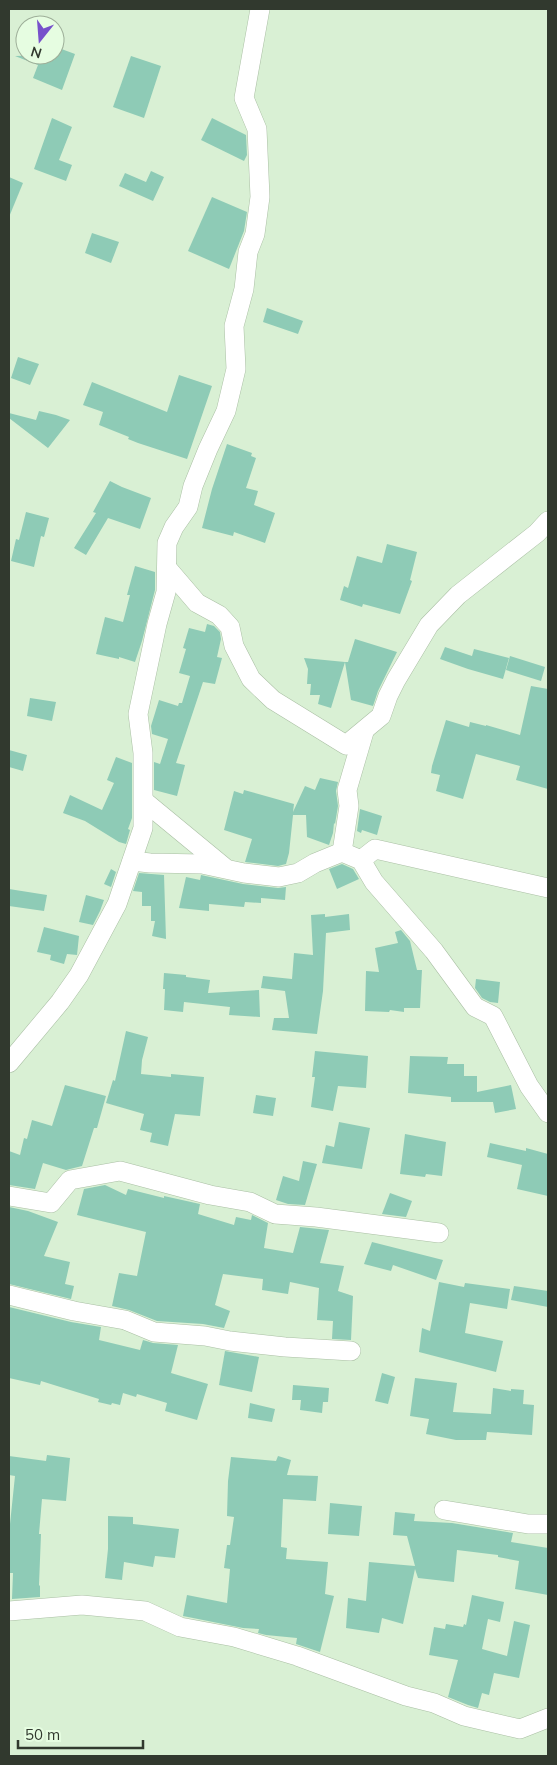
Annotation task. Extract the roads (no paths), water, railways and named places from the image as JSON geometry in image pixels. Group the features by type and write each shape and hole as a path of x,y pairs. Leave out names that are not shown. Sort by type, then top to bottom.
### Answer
{"street":[{"path":"9,1063 60,1002 79,975 117,904 143,828 144,753 138,714 157,624 166,592 167,543 174,526 188,507 194,486 226,411 236,369 234,326 244,289 248,252 255,234 260,197 257,129 244,98 260,9"},
{"path":"346,745 381,716 396,680 429,625 458,595 537,533 548,521"},
{"path":"167,568 197,603 220,615 230,627 234,646 251,680 273,700 346,745"},
{"path":"348,790 364,732"},
{"path":"342,852 349,806 346,745"},
{"path":"144,801 225,868"},
{"path":"361,860 376,849 548,888"},
{"path":"132,861 150,864 202,864 279,877 298,873 315,863 342,852 361,860 374,882 434,951 474,1007 493,1016 529,1086 548,1113"},
{"path":"9,1196 52,1203 70,1180 120,1171 210,1195 250,1202 275,1214 316,1216 354,1223 439,1233"},
{"path":"9,1295 74,1311 125,1320 154,1332 205,1336 230,1341 285,1347 351,1351"},
{"path":"444,1510 528,1524 548,1524"},
{"path":"9,1611 82,1606 145,1611 180,1627 234,1637 297,1656 406,1696 434,1703 464,1716 520,1729 548,1718"}]}
